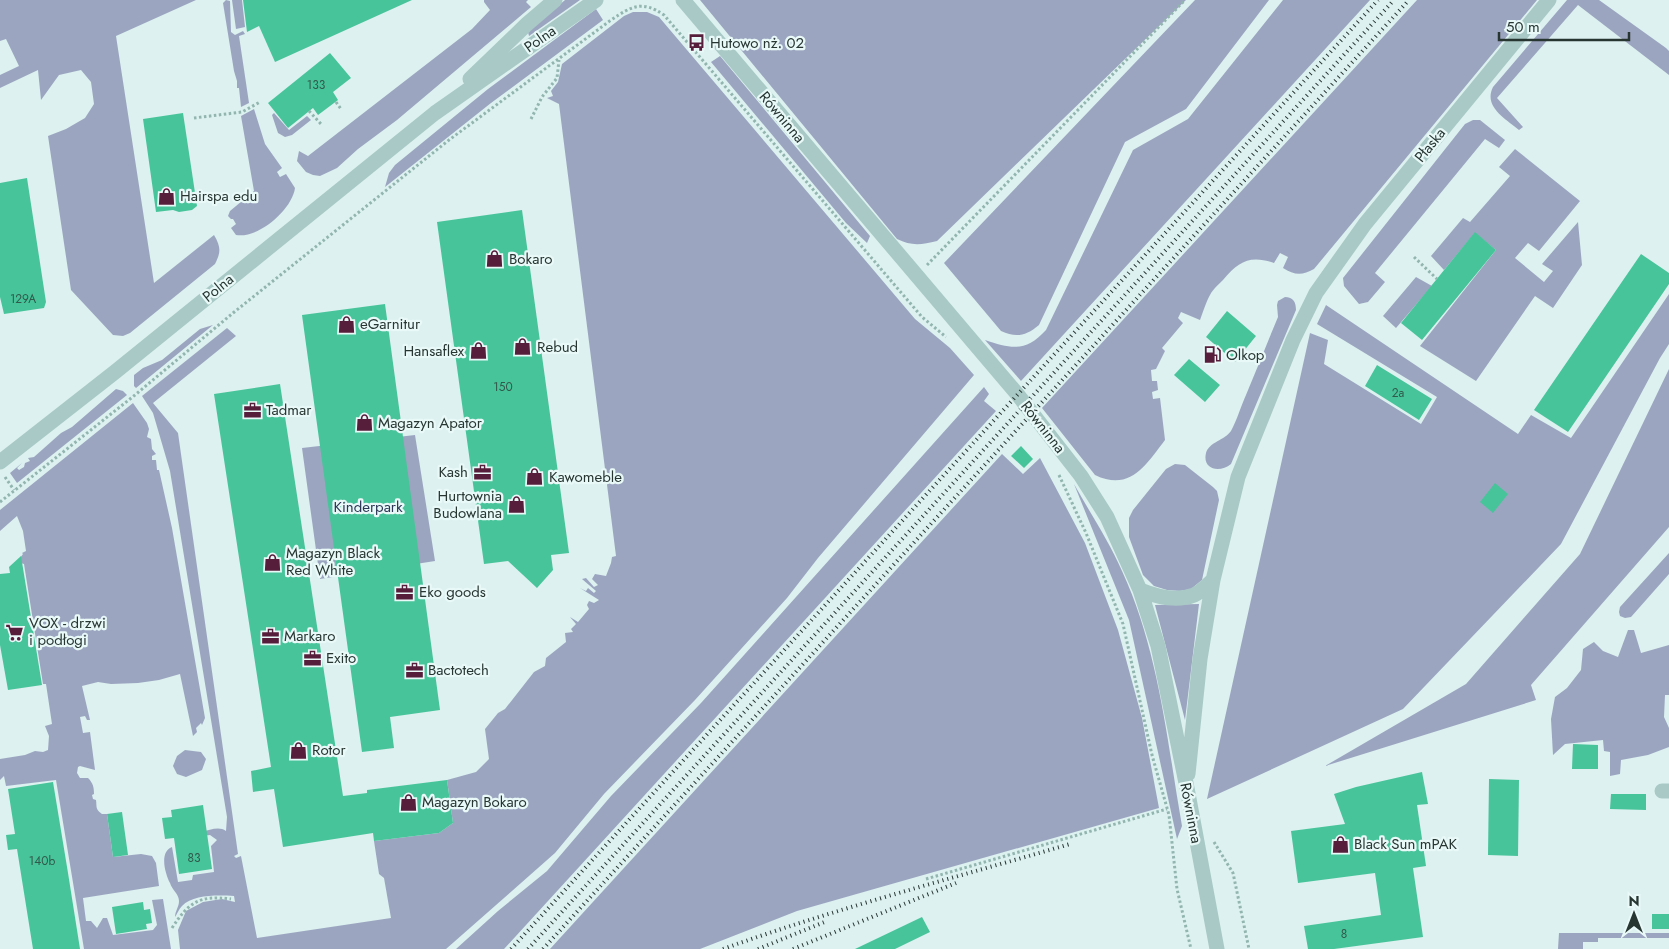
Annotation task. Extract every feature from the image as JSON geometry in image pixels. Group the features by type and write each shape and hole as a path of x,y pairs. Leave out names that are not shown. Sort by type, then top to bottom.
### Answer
{"street":[{"name":"Polna","path":"435,113 527,24 555,0"},
{"name":"Polna","path":"0,462 123,366 435,113 596,0"},
{"name":"Równinna","path":"683,0 1018,395 1081,476 1106,517 1140,590 1158,646 1217,949"},
{"name":"Płaska","path":"1187,788 1200,659 1213,580 1238,477 1293,340 1316,293 1365,224 1549,0"},
{"path":"1140,590 1157,596 1178,599 1195,594 1213,580"}],"path":[{"path":"916,277 1185,0"},
{"path":"0,502 449,140 611,20 633,7 647,6 664,15 922,317 952,342"},
{"path":"531,119 542,97 557,78 560,59"},
{"path":"194,118 242,112 260,102"},
{"path":"336,102 341,109"},
{"path":"309,111 321,124"},
{"path":"1414,257 1437,279"},
{"path":"1054,468 1086,533 1123,624 1152,755 1167,809 1177,889 1191,949"},
{"path":"0,470 14,490"},
{"path":"926,878 1167,809"},
{"path":"1214,840 1233,873 1249,949"},
{"path":"172,928 183,911 199,901 214,896 231,898"}],"green space":[{"path":"0,0 196,0 116,36 154,283 214,235 219,246 219,253 215,264 130,333 123,336 113,335 71,290 48,136 66,129 85,118 94,104 91,82 81,70 59,75 41,100 38,70 0,88 0,75 19,66 6,39 0,41"},
{"path":"226,0 230,1 231,32 235,35 243,31 245,34 239,36 249,103 241,107 223,3"},
{"path":"232,0 242,0 245,27 236,29"},
{"path":"484,0 528,0 526,2 531,7 337,168 320,176 306,172 297,161 299,151 308,156 472,29 490,10"},
{"path":"565,0 580,0 529,36 528,32"},
{"path":"700,0 1186,0 937,241 916,244 897,239"},
{"path":"1195,0 1269,0 1186,109 1125,142 1039,325 1030,332 1021,335 1011,335 1001,331 944,263"},
{"path":"1283,0 1370,0 1021,381 985,340 1018,347 1032,342 1046,330 1133,150 1188,119"},
{"path":"1417,0 1537,0 1314,269 1302,274 1287,270 1283,268 1288,257 1280,253 1274,263 1258,260 1246,261 1234,268 1213,291 1200,320 1181,312 1178,318 1183,323 1162,348 1165,351 1156,369 1151,370 1152,381 1157,381 1158,390 1152,392 1153,399 1160,398 1165,440 1144,467 1128,478 1118,480 1107,479 1095,475 1042,408"},
{"path":"1567,0 1599,0 1666,48 1669,51 1669,75 1578,5 1497,98 1523,127 1519,130 1502,117 1493,106 1491,94 1493,87"},
{"path":"596,9 603,20 491,103 385,187 389,173 395,165 488,89"},
{"path":"633,12 647,12 659,17 915,319 950,348 974,375 818,558 787,598 695,700 604,794 555,853 446,949 180,949 178,930 186,911 203,902 222,899 235,902 234,896 199,897 181,907 175,917 179,899 165,869 165,853 172,847 178,882 192,880 193,875 214,872 211,846 217,840 210,835 202,836 202,832 211,829 226,831 227,817 170,471 153,413 142,396 227,328 236,336 153,403 178,433 238,854 234,856 236,858 241,856 257,938 391,918 384,878 379,874 374,841 439,833 453,823 447,780 476,772 489,759 485,729 498,713 505,709 534,672 545,666 546,658 566,642 565,633 573,632 571,629 576,624 570,617 578,622 589,609 587,605 589,601 594,603 599,600 580,588 586,591 588,588 594,593 596,591 582,579 586,578 594,587 598,585 592,579 595,574 606,576 612,557 616,556 559,104 547,98 553,96 551,91 558,82 562,64 624,16"},
{"path":"720,56 870,236 867,243 846,223 711,62"},
{"path":"254,109 265,144 282,168 277,172 280,177 286,174 295,188 293,197 288,205 273,221 264,228 254,232 236,235 231,228 236,224 228,216 230,211 254,191 241,116"},
{"path":"274,113 289,130 307,116 311,120 292,135 285,137 278,133 272,115"},
{"path":"1473,120 1480,120 1505,140 1499,148 1485,139 1375,273 1385,282 1368,302 1359,304 1344,286 1343,278 1465,124"},
{"path":"1515,149 1580,201 1539,251 1528,243 1515,258 1544,282 1553,271 1542,264 1578,222 1582,265 1553,308 1535,296 1476,381 1420,346 1496,250 1475,233 1444,270 1431,256 1463,218 1470,222 1510,176 1499,167"},
{"path":"1416,277 1432,286 1396,328 1383,316"},
{"path":"1669,294 1669,344 1561,544 1403,709 1207,799 1310,333 1328,340 1324,364 1421,424 1437,397 1317,324 1326,305 1518,434 1531,415 1571,438"},
{"path":"1285,297 1294,300 1296,310 1231,464 1227,467 1213,468 1209,466 1205,459 1206,453 1210,446 1231,431 1278,317 1278,301"},
{"path":"213,325 136,388 134,386 134,375 143,368 162,360 200,329"},
{"path":"1669,369 1669,527 1531,685 1536,700 1325,766 1466,684 1580,554"},
{"path":"984,387 989,394 984,401 996,411 504,949 456,949 498,911 547,871 611,796 701,703"},
{"path":"116,389 123,391 127,395 17,483 10,473 22,463 17,468 19,470 24,467 25,463 30,461 28,458 34,457"},
{"path":"133,403 147,423 149,429 147,437 151,439 152,449 156,454 152,456 152,460 156,460 157,470 159,470 172,528 205,718 202,725 201,723 196,728 197,732 193,736 180,674 138,683 111,684 98,682 82,686 90,720 87,720 85,716 80,717 83,733 90,732 95,770 80,766 77,773 80,778 88,778 91,782 94,792 92,795 93,799 96,800 97,809 102,814 107,814 113,857 141,854 152,856 156,863 159,886 83,898 86,921 91,921 97,928 103,918 107,918 113,935 153,930 157,925 152,900 163,899 171,949 84,949 56,780 6,786 4,776 0,780 0,759 48,750 49,736 45,726 52,724 46,684 43,684 24,564 21,563 20,558 22,553 26,551 23,531 17,516 0,531 0,510"},
{"name":"Kinderpark","path":"415,435 435,561 320,579 302,448"},
{"path":"1002,454 1023,474 1040,458 1085,543 1118,630 1142,718 1159,808 797,911 700,949 550,949"},
{"path":"1175,464 1185,465 1213,487 1217,491 1219,500 1202,580 1191,589 1180,591 1154,586 1143,575 1129,537 1129,518 1133,510 1166,469"},
{"path":"1074,484 1117,560 1135,601 1145,633 1160,697 1182,826 1177,839 1129,620"},
{"path":"1669,553 1669,574 1631,617 1625,618 1620,616 1620,607"},
{"path":"1199,604 1185,720 1155,605"},
{"path":"1628,630 1634,630 1641,653 1669,645 1669,695 1665,695 1664,717 1669,728 1669,747 1648,755 1621,760 1620,774 1610,776 1610,752 1604,751 1603,740 1565,744 1553,755 1551,719 1555,697 1567,688 1581,670 1583,649 1594,642 1603,651 1618,657"},
{"path":"185,750 201,752 206,759 202,770 186,777 177,774 173,766 177,756"},
{"path":"1559,933 1669,933 1669,938 1598,938 1598,942 1583,942 1583,949 1558,949"}],"building":[{"path":"243,0 412,0 275,62 259,26 247,32"},
{"path":"330,53 351,78 333,92 338,100 318,115 313,108 288,128 268,103"},
{"path":"183,113 197,206 192,210 179,212 173,210 156,212 143,119"},
{"path":"27,178 46,302 44,308 4,314 0,297 0,183"},
{"path":"522,210 569,553 551,555 553,570 537,588 508,561 484,564 437,222"},
{"path":"1475,232 1496,250 1422,340 1401,323"},
{"path":"1641,254 1669,273 1669,284 1568,432 1534,410"},
{"path":"385,304 440,710 390,717 394,748 362,752 302,315"},
{"path":"1227,311 1256,336 1235,362 1206,337"},
{"path":"1189,359 1220,385 1205,402 1174,375"},
{"path":"1377,365 1432,399 1419,420 1365,386"},
{"path":"280,384 343,796 367,793 367,790 447,780 453,823 439,833 374,841 373,833 283,847 274,789 253,792 251,771 271,767 214,394"},
{"path":"1021,446 1033,459 1024,468 1011,456"},
{"path":"1495,483 1508,494 1493,513 1480,502"},
{"path":"21,556 42,685 8,690 0,645 0,574 10,573 9,567"},
{"path":"1573,744 1598,745 1598,769 1572,769"},
{"path":"1422,772 1428,804 1417,805 1426,866 1413,868 1423,937 1334,949 1308,949 1304,926 1381,915 1375,873 1298,883 1291,831 1345,824 1334,794"},
{"path":"1489,779 1519,780 1518,856 1488,855"},
{"path":"53,782 80,949 33,949 17,849 8,850 6,835 15,834 8,789"},
{"path":"1611,794 1646,794 1646,810 1610,809"},
{"path":"203,805 212,869 179,874 174,838 165,839 162,818 172,817 171,810"},
{"path":"122,812 128,855 113,857 107,814"},
{"path":"143,902 144,910 150,909 152,923 146,924 147,929 116,934 112,907"},
{"path":"1652,914 1669,914 1669,929 1652,929"},
{"path":"922,917 930,932 895,949 855,949"}],"railway":[{"path":"511,949 1378,0"},
{"path":"528,949 1394,0"},
{"path":"543,949 1409,0"},
{"path":"723,949 852,907 1070,844"},
{"path":"793,949 956,883"},
{"path":"758,949 827,921"}],"place":[{"name":"Hutowo nż. 02","path":"696,43"},
{"name":"Hairspa edu","path":"166,196"},
{"name":"Bokaro","path":"495,259"},
{"name":"eGarnitur","path":"346,324"},
{"name":"Rebud","path":"523,347"},
{"name":"Hansaflex","path":"478,351"},
{"name":"Olkop","path":"1212,355"},
{"name":"Tadmar","path":"252,410"},
{"name":"Magazyn Apator","path":"364,423"},
{"name":"Kash","path":"482,472"},
{"name":"Kawomeble","path":"535,477"},
{"name":"Hurtownia Budowlana","path":"516,505"},
{"name":"Magazyn Black Red White","path":"272,562"},
{"name":"Eko goods","path":"405,592"},
{"name":"VOX - drzwi i podłogi","path":"15,632"},
{"name":"Markaro","path":"270,636"},
{"name":"Exito","path":"312,658"},
{"name":"Bactotech","path":"414,670"},
{"name":"Rotor","path":"298,750"},
{"name":"Magazyn Bokaro","path":"408,802"},
{"name":"Black Sun mPAK","path":"1340,844"}]}
